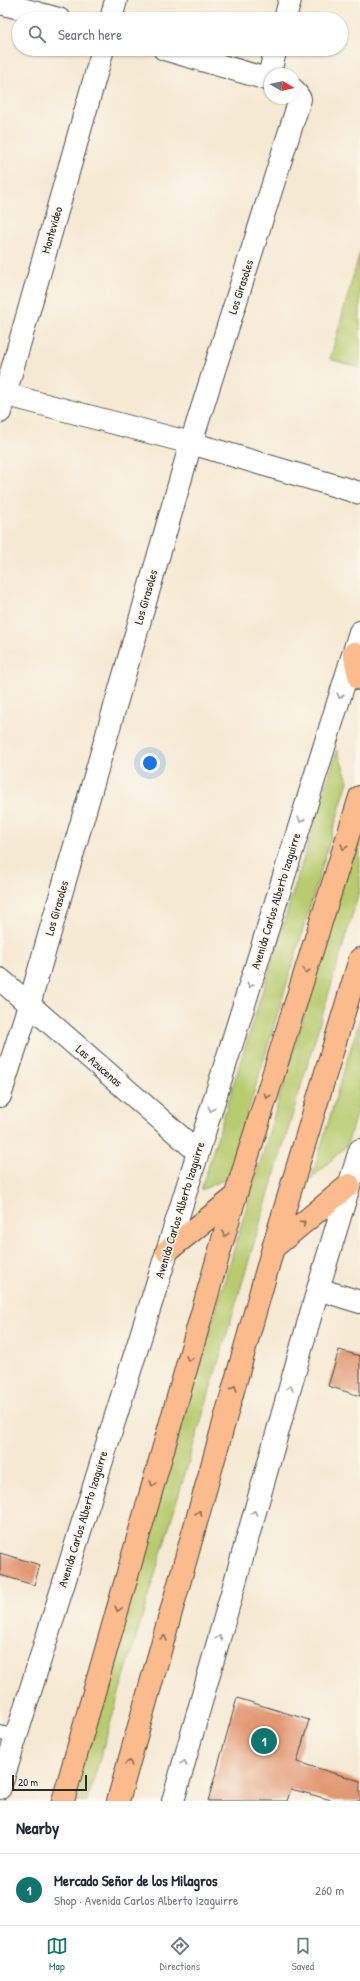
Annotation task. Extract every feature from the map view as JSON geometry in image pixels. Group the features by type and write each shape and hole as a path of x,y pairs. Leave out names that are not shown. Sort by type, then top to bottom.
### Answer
{"main road":[{"path":"354,653 360,679"},
{"path":"63,1801 235,1197 360,797"},
{"path":"118,1801 273,1248 360,959"},
{"path":"273,1248 349,1185"},
{"path":"167,1251 235,1197"}],"street":[{"path":"113,12 116,0"},
{"path":"287,12 290,0"},
{"path":"0,3 33,12"},
{"name":"Montevideo","path":"2,400 102,56"},
{"path":"188,56 264,79"},
{"path":"272,68 274,56"},
{"name":"Los Girasoles","path":"0,1096 29,1005 190,443 294,104"},
{"path":"2,400 190,443 360,493"},
{"name":"Avenida Carlos Alberto Izaguirre","path":"0,1788 7,1734 167,1251 360,632"},
{"name":"Las Azucenas","path":"0,979 198,1152"},
{"path":"173,1801 318,1289 360,1150"},
{"path":"318,1289 360,1302"}],"green space":[{"path":"360,252 360,368 330,359"},
{"path":"337,750 348,781 228,1178 201,1190"},
{"path":"360,828 360,889 87,1801 69,1801"},
{"path":"360,1018 360,1100 347,1145 311,1179"}],"building":[{"path":"339,1350 360,1356 360,1396 328,1386"},
{"path":"0,1553 40,1565 34,1585 0,1575"},
{"path":"237,1698 309,1720 297,1762 360,1781 360,1801 335,1801 291,1789 287,1801 208,1801"}],"place":[{"name":"Mercado Señor de los Milagros","path":"264,1741"}]}
